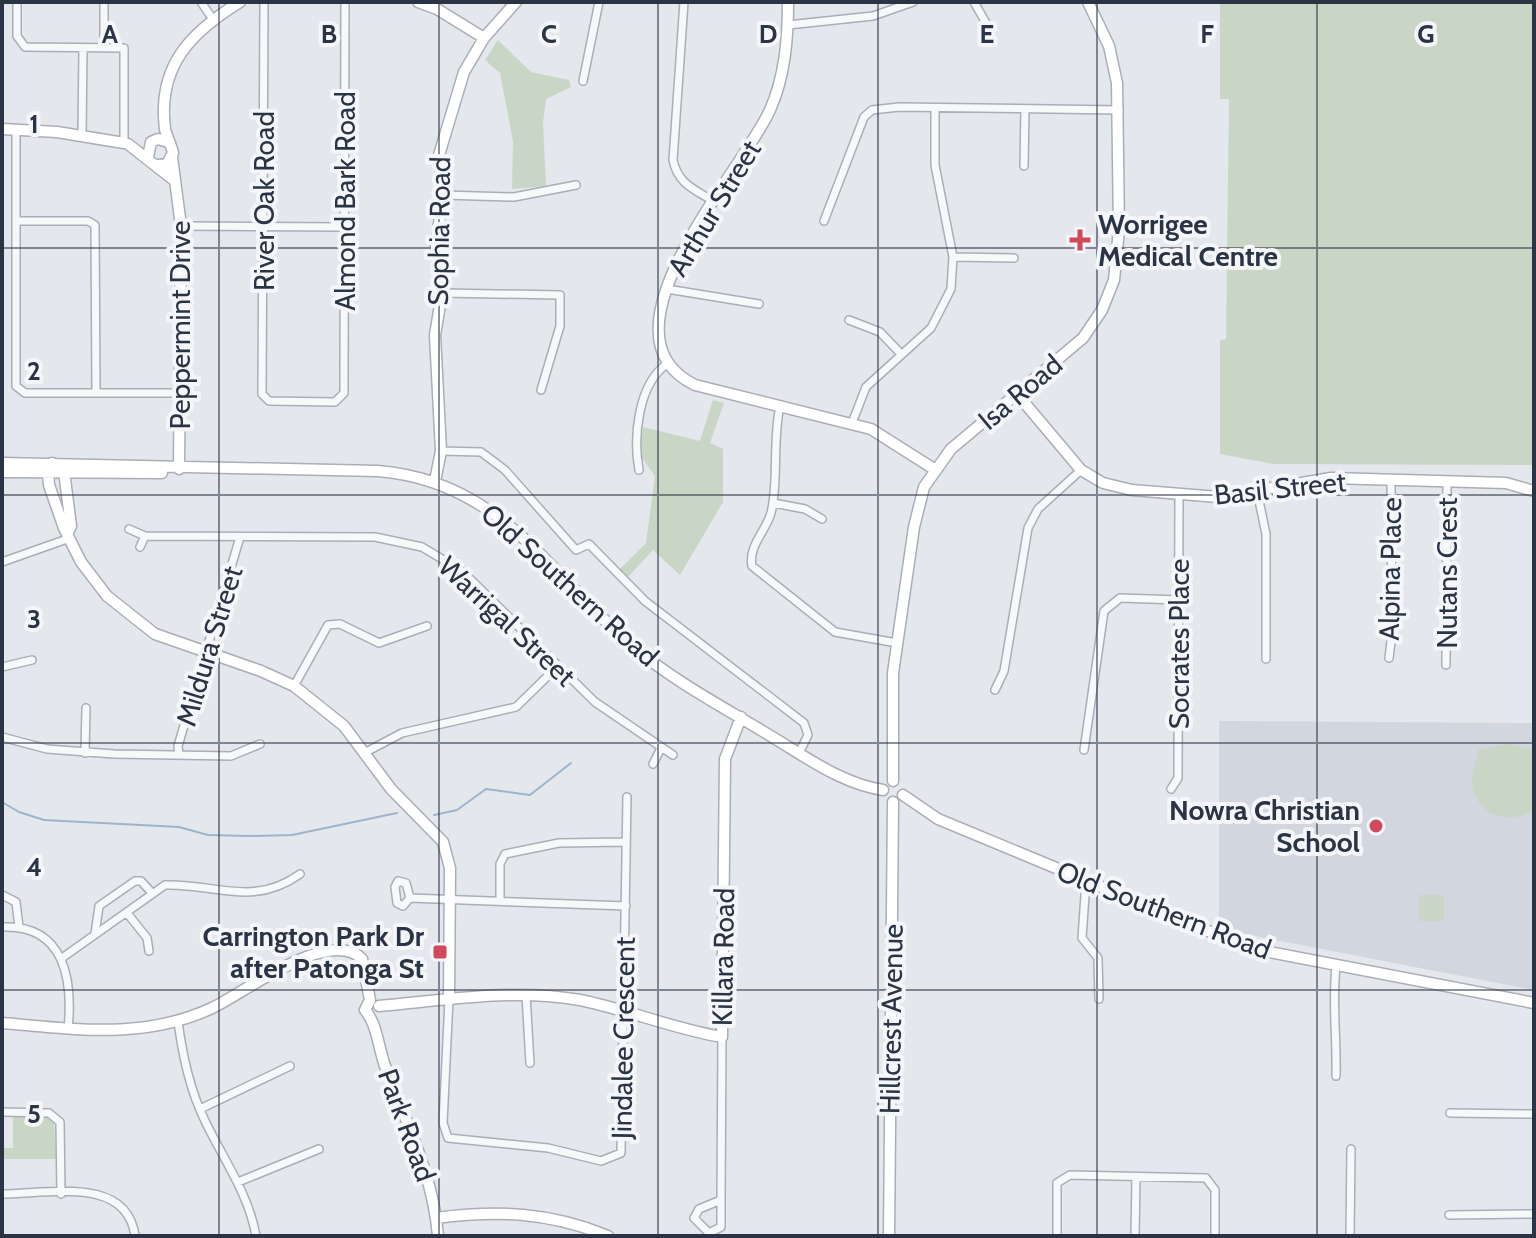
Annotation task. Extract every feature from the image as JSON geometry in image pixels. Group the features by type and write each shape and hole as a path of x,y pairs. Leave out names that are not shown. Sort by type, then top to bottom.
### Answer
{"street":[{"path":"17,2 17,36 21,44 124,48 126,144"},
{"path":"104,2 104,48"},
{"path":"201,2 212,18"},
{"path":"148,157 164,115 177,57 192,35 212,18 240,2"},
{"name":"River Oak Road","path":"264,2 264,399 340,399"},
{"name":"Almond Bark Road","path":"340,399 344,380 345,2"},
{"path":"418,2 437,9 484,38"},
{"name":"Sophia Road","path":"435,481 441,451 435,331 442,293 436,245 443,195 438,167 442,142 464,72 484,38 516,2"},
{"path":"583,81 599,2"},
{"path":"684,2 673,160 676,175 684,184 713,201"},
{"name":"Arthur Street","path":"667,364 659,338 667,289 677,257 751,146 771,107 781,77 788,2"},
{"path":"788,25 873,16 913,2"},
{"path":"974,2 986,23"},
{"name":"Isa Road","path":"893,781 897,643 920,499 934,469 951,449 1083,338 1109,296 1118,250 1119,110 1114,60 1088,2"},
{"path":"82,135 83,48"},
{"path":"824,221 864,117 883,108 1119,110"},
{"path":"852,423 866,387 926,334 941,314 951,289 953,257 935,165 935,108"},
{"path":"1024,166 1025,109"},
{"path":"126,144 158,165 167,164 172,157 164,115"},
{"path":"2,129 82,135 126,144 168,142"},
{"path":"16,129 16,386 25,393 180,393"},
{"name":"Peppermint Drive","path":"172,157 181,226 179,469"},
{"name":"Peppermint Drive","path":"158,165 175,181"},
{"path":"443,195 514,197 576,185"},
{"path":"16,221 88,221 97,228 96,393"},
{"path":"181,226 344,227"},
{"path":"953,257 1014,258"},
{"path":"667,289 759,304"},
{"path":"442,293 560,295 560,326 541,390"},
{"path":"849,320 880,332 901,354"},
{"path":"639,470 636,445 647,383 667,364 695,385 852,423 876,432 934,469"},
{"name":"Basil Street","path":"1017,394 1081,470 1109,485 1179,496 1218,497 1318,479 1506,483 1534,491"},
{"path":"780,406 773,446 773,503 751,556 755,570 835,632 897,643"},
{"name":"Old Southern Road","path":"441,451 481,452 505,470 576,550 589,544 645,601 804,723 808,735 799,753"},
{"name":"Old Southern Road","path":"2,463 50,467 378,471 435,481 493,512 638,650 675,678 799,753 859,784 883,790"},
{"path":"69,535 71,526 64,471 50,467 54,503 69,535 89,574 120,609 155,634 261,671 294,686 334,717 366,752 386,782 427,822 447,849 449,999"},
{"name":"Old Southern Road","path":"2,472 50,467"},
{"name":"Old Southern Road","path":"64,471 158,473 179,469"},
{"path":"995,690 1006,665 1028,528 1038,509 1081,470"},
{"name":"Alpina Place","path":"1389,658 1392,633 1391,480"},
{"name":"Nutans Crest","path":"1446,665 1447,481"},
{"path":"1257,491 1267,549 1266,659"},
{"name":"Socrates Place","path":"1171,789 1178,778 1179,496"},
{"path":"773,503 805,509 822,519"},
{"name":"Warrigal Street","path":"129,529 145,536 375,537 422,547 462,571 557,667 616,719 673,755"},
{"path":"2,562 69,535"},
{"path":"140,547 145,536"},
{"name":"Mildura Street","path":"179,755 240,537"},
{"path":"1084,750 1104,611 1120,598 1180,600"},
{"path":"294,686 328,625 340,624 376,643 412,634 427,626"},
{"path":"2,667 32,660"},
{"path":"366,752 402,733 516,707 557,667"},
{"path":"85,753 86,708"},
{"name":"Killara Road","path":"721,1200 696,1212 694,1218 709,1233 721,1227 725,759 741,717"},
{"path":"2,737 47,749 85,753 231,756 260,744"},
{"path":"653,764 661,748"},
{"path":"893,781 901,786 898,799 885,798 883,790 893,781"},
{"name":"Jindalee Crescent","path":"449,999 443,1123 448,1138 548,1148 601,1161 614,1159 622,1148 627,797"},
{"name":"Old Southern Road","path":"898,799 938,819 1249,948 1534,1003"},
{"name":"Hillcrest Avenue","path":"889,1236 898,799"},
{"path":"500,901 500,864 505,854 559,843 626,842"},
{"path":"62,958 152,893 174,884 208,891 262,890 285,885 300,874"},
{"path":"95,934 99,906 135,881 141,881 152,893"},
{"path":"1086,881 1082,938 1098,958 1099,999"},
{"path":"2,895 16,902 19,927"},
{"path":"410,898 626,906"},
{"path":"127,913 147,938 149,951"},
{"path":"2,927 19,927 38,936 62,958 69,979 68,1029"},
{"name":"Park Road","path":"178,1022 215,1007 296,961 331,953 358,955 364,963 384,1063 421,1153 438,1236"},
{"path":"1336,966 1333,1002 1337,1032 1336,1076"},
{"path":"374,1007 526,995 579,1000 623,1010 677,1028 722,1037"},
{"path":"526,995 530,1063"},
{"path":"2,1023 134,1031 178,1022 185,1069 200,1109 238,1182 256,1236"},
{"path":"200,1109 290,1066"},
{"path":"2,1112 49,1113 60,1122 61,1194"},
{"path":"1450,1113 1534,1114"},
{"path":"238,1182 319,1149"},
{"path":"1350,1236 1351,1149"},
{"path":"1057,1236 1057,1183 1070,1175 1206,1178 1215,1190 1215,1236"},
{"path":"1135,1236 1136,1177"},
{"path":"2,1194 100,1193 125,1208 135,1236"},
{"path":"436,1218 522,1213 552,1217 608,1236"},
{"path":"1449,1215 1534,1214"}],"shaded area":[{"name":"Nowra Christian School","path":"1219,721 1534,723 1534,990 1219,929"}],"green space":[{"path":"1220,2 1534,2 1534,465 1274,464 1220,454 1220,340 1226,339 1229,99 1220,99"},
{"path":"498,40 531,72 569,80 571,87 546,99 543,123 546,186 512,189 513,141 500,73 485,60"},
{"path":"713,400 724,403 710,443 723,449 723,502 680,575 653,550 628,577 620,569 646,543 655,476 640,455 643,427 700,441"},
{"path":"1509,744 1534,750 1534,809 1524,815 1504,817 1485,809 1474,792 1472,781 1478,750"},
{"path":"1419,895 1444,895 1444,921 1419,921"},
{"path":"13,1117 48,1117 54,1121 56,1159 2,1159 2,1148 13,1148"}],"waterway":[{"path":"434,815 457,810 486,789 530,795 571,763"},
{"path":"2,802 19,812 44,820 179,827 208,835 292,835 397,813"}],"place":[{"name":"Worrigee Medical Centre","path":"1080,240"},
{"name":"Nowra Christian School","path":"1376,826"},
{"name":"Carrington Park Dr after Patonga St","path":"440,952"}]}
